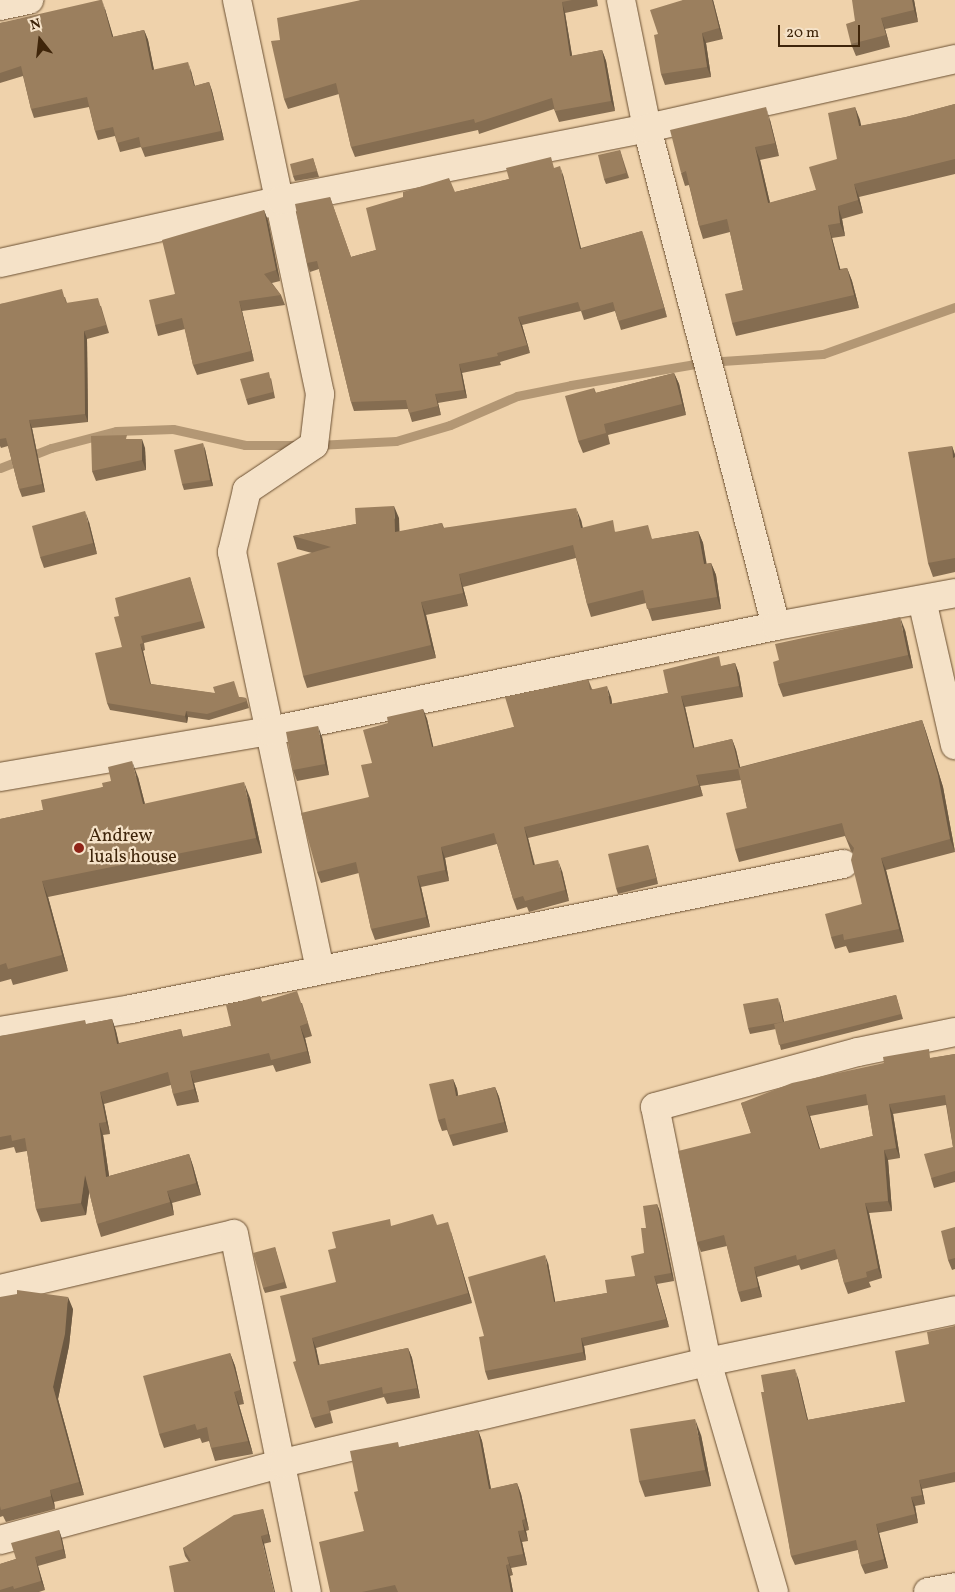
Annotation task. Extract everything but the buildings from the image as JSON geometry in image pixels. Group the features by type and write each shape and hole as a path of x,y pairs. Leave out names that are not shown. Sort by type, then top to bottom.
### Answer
{"street":[{"path":"0,6 29,0"},
{"path":"237,0 281,200 320,394 314,445 247,490 232,552 320,969"},
{"path":"621,0 647,128 776,626"},
{"path":"0,263 281,200 647,128 955,59"},
{"path":"0,777 270,731 776,626 955,593"},
{"path":"922,600 955,745"},
{"path":"0,1031 131,1009 843,864"},
{"path":"774,1592 707,1362 655,1107 858,1052 955,1032"},
{"path":"0,1289 234,1234 283,1463 307,1592"},
{"path":"0,1540 283,1463 707,1362 955,1310"},
{"path":"928,1592 955,1587"}],"waterway":[{"path":"317,445 396,441 450,425 517,396 571,385 707,362 823,354 955,307"},
{"path":"0,468 51,448 116,431 173,429 245,445 299,445"}],"place":[{"name":"Andrew luals house","path":"79,848"}]}
